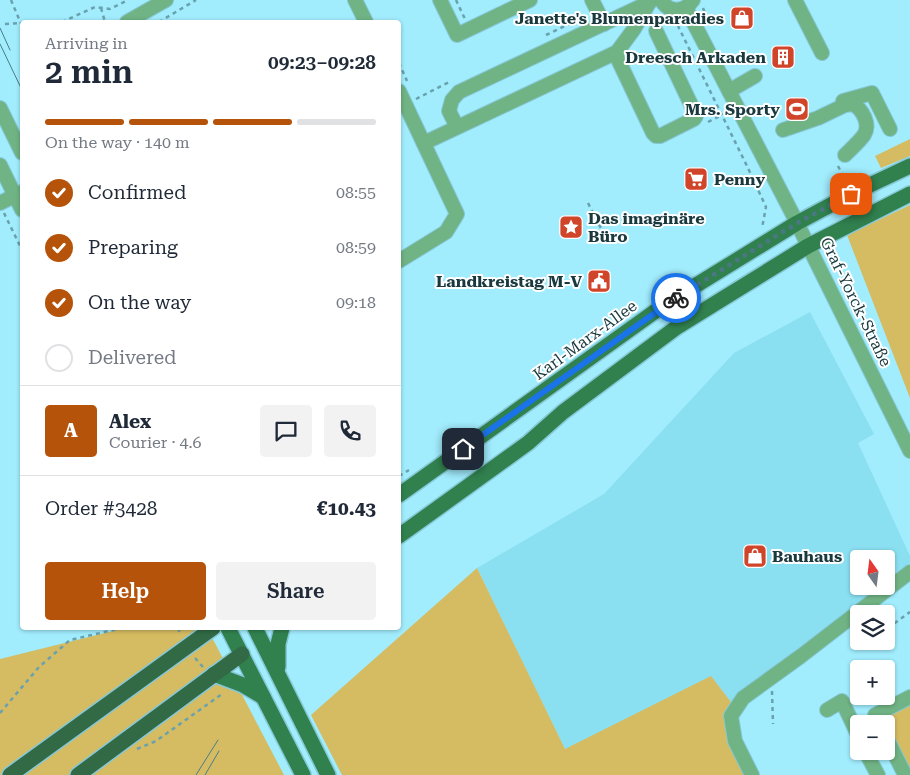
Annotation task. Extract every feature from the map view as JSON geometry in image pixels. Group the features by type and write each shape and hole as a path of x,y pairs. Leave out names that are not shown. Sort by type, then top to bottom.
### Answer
{"highway":[{"path":"10,775 210,630"},
{"path":"78,775 242,654"}],"main road":[{"name":"Karl-Marx-Allee","path":"401,494 664,305 797,223 851,194 910,166"},
{"path":"401,535 528,443 563,412 677,327 808,246 910,194"},
{"path":"229,630 303,775"},
{"path":"279,676 278,644 282,630"},
{"path":"242,654 258,633 328,775"},
{"path":"212,676 243,685 264,697"}],"street":[{"path":"131,20 166,0"},
{"path":"355,0 365,20"},
{"path":"440,0 458,35 530,0"},
{"path":"592,0 604,24"},
{"path":"795,0 822,53"},
{"path":"424,143 614,53 655,1"},
{"path":"457,127 449,111 452,100 459,92 655,1 670,9 681,10 689,4"},
{"name":"Graf-Yorck-Straße","path":"689,4 729,91 910,451"},
{"path":"614,53 652,133 660,136 694,119 695,113 656,31"},
{"path":"729,91 755,76"},
{"path":"815,114 845,100 872,93 890,129"},
{"path":"401,96 457,214 446,232 401,260"},
{"path":"783,130 818,118 845,105 854,104 859,107 865,118 865,134 840,158"},
{"path":"0,108 20,150"},
{"path":"0,165 19,193 0,204"},
{"path":"752,775 736,741 731,716 743,698 910,572"},
{"path":"190,644 200,630"},
{"path":"875,715 910,697"},
{"path":"826,710 842,701 850,718"},
{"path":"895,754 906,774"},
{"path":"870,760 878,775"}],"path":[{"path":"11,0 20,20"},
{"path":"66,20 95,6 110,9 128,0"},
{"path":"162,20 196,0"},
{"path":"456,0 470,29"},
{"path":"101,8 104,20"},
{"path":"5,24 20,24"},
{"path":"680,31 748,166 766,207 763,228 759,232"},
{"path":"840,158 848,185"},
{"path":"588,203 605,236"},
{"path":"0,204 20,246"},
{"path":"401,475 416,466"},
{"path":"895,623 910,612"},
{"path":"0,714 39,667 70,640 113,630"},
{"path":"179,630 181,633 180,640 190,644 222,694"},
{"path":"772,677 773,724"},
{"path":"132,752 156,741 222,694 231,692"}],"shaded area":[{"path":"910,139 910,156 881,168 875,156"},
{"path":"910,205 910,398 847,235"},
{"path":"810,312 874,434 858,443 910,556 910,563 895,574 895,550 850,550 850,595 868,595 856,605 850,605 850,609 731,702 711,676 740,775 565,749 477,568 604,494 734,353"},
{"path":"477,568 565,749 711,676 731,702 736,741 752,775 342,775 311,715"},
{"path":"117,630 208,630 284,775 0,775 0,659"},
{"path":"910,697 910,772 895,750 895,715 875,715"}],"tram line":[{"path":"0,28 10,50"},
{"path":"0,44 20,86"},
{"path":"196,775 218,740"},
{"path":"205,775 219,751"}],"way so far":[{"path":"676,298 797,223 851,194"}],"place":[{"name":"Janette's Blumenparadies","path":"742,18"},
{"name":"Dreesch Arkaden","path":"783,57"},
{"name":"Mrs. Sporty","path":"797,109"},
{"name":"Penny","path":"696,179"},
{"name":"Das imaginäre Büro","path":"571,227"},
{"name":"Landkreistag M-V","path":"599,281"},
{"name":"Bauhaus","path":"755,556"}],"route":[{"path":"463,449 676,298"}]}
